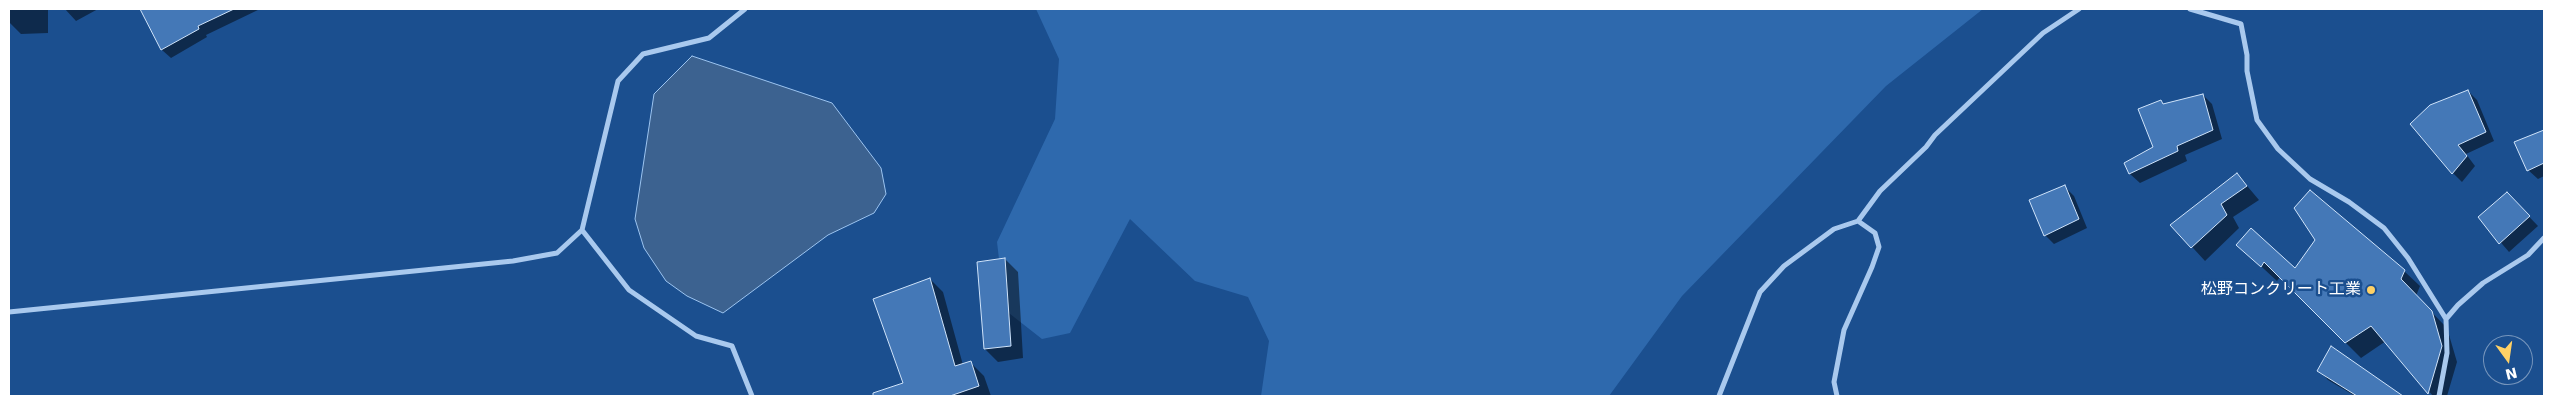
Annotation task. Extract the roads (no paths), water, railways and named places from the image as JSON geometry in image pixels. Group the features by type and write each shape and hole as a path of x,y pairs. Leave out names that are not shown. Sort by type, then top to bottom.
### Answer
{"street":[{"path":"9,312 513,261 557,253 582,230 618,81 643,54 708,38 744,9"},
{"path":"1719,396 1760,292 1784,266 1834,229 1858,221 1880,191 1935,135 2043,33 2078,9"},
{"path":"2190,9 2241,24 2247,55 2247,71 2257,120 2278,149 2310,179 2349,202 2384,228 2408,258 2446,319 2447,353 2439,396"},
{"path":"1838,396 1834,382 1844,330 1879,247 1875,233 1858,221"},
{"path":"582,230 629,290 696,336 732,346 752,396"},
{"path":"2446,319 2458,305 2483,283 2528,255 2544,238"}],"place":[{"name":"松野コンクリート工業","path":"2371,290"}]}
